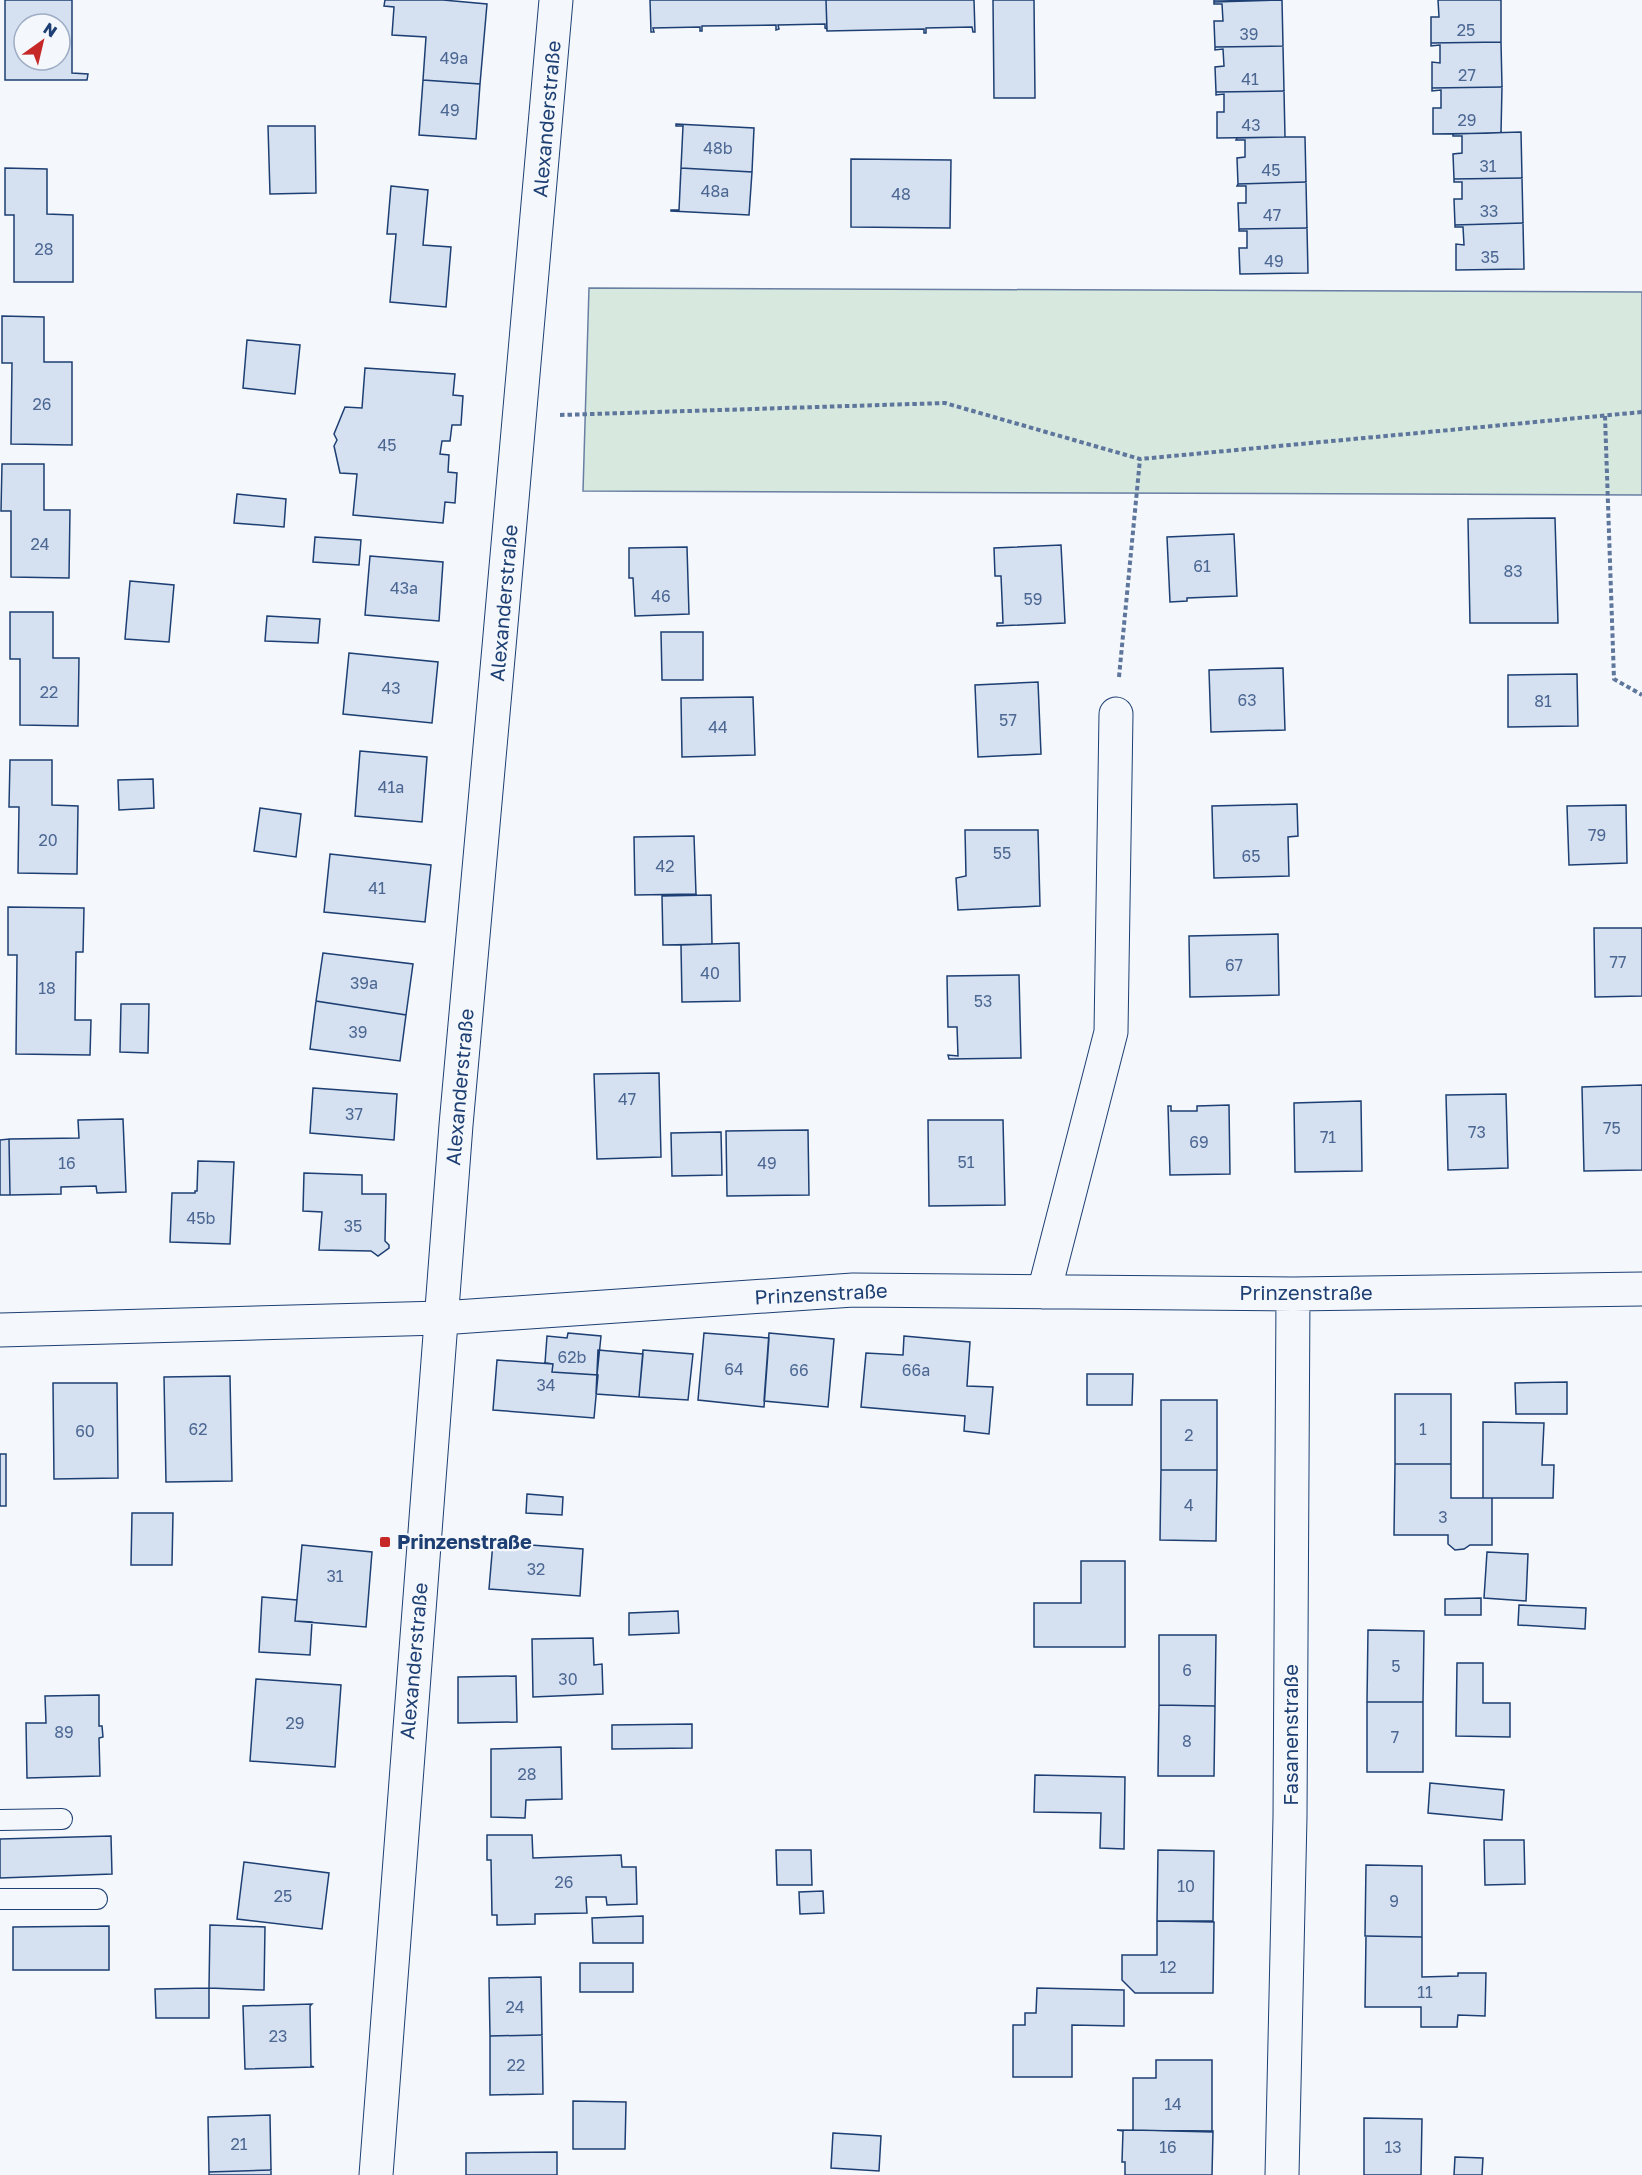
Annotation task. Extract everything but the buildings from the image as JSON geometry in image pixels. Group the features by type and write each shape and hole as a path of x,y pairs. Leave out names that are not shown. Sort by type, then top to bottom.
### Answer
{"street":[{"name":"Alexanderstraße","path":"376,2175 393,1924 456,1125 556,0"},
{"path":"1044,1292 1111,1032 1116,714"},
{"name":"Prinzenstraße","path":"0,1330 441,1318 853,1290 1293,1294 1642,1290"},
{"name":"Fasanenstraße","path":"1282,2175 1290,1805 1293,1294"}],"lane":[{"path":"0,1820 62,1820"},
{"path":"0,1899 97,1899"}],"path":[{"path":"520,416 945,403 1140,459 1642,412"},
{"path":"1605,416 1614,679 1642,695"},
{"path":"1116,714 1140,459"}],"shaded area":[{"path":"589,288 1642,292 1642,495 583,491"}],"place":[{"name":"Prinzenstraße","path":"385,1542"}]}
